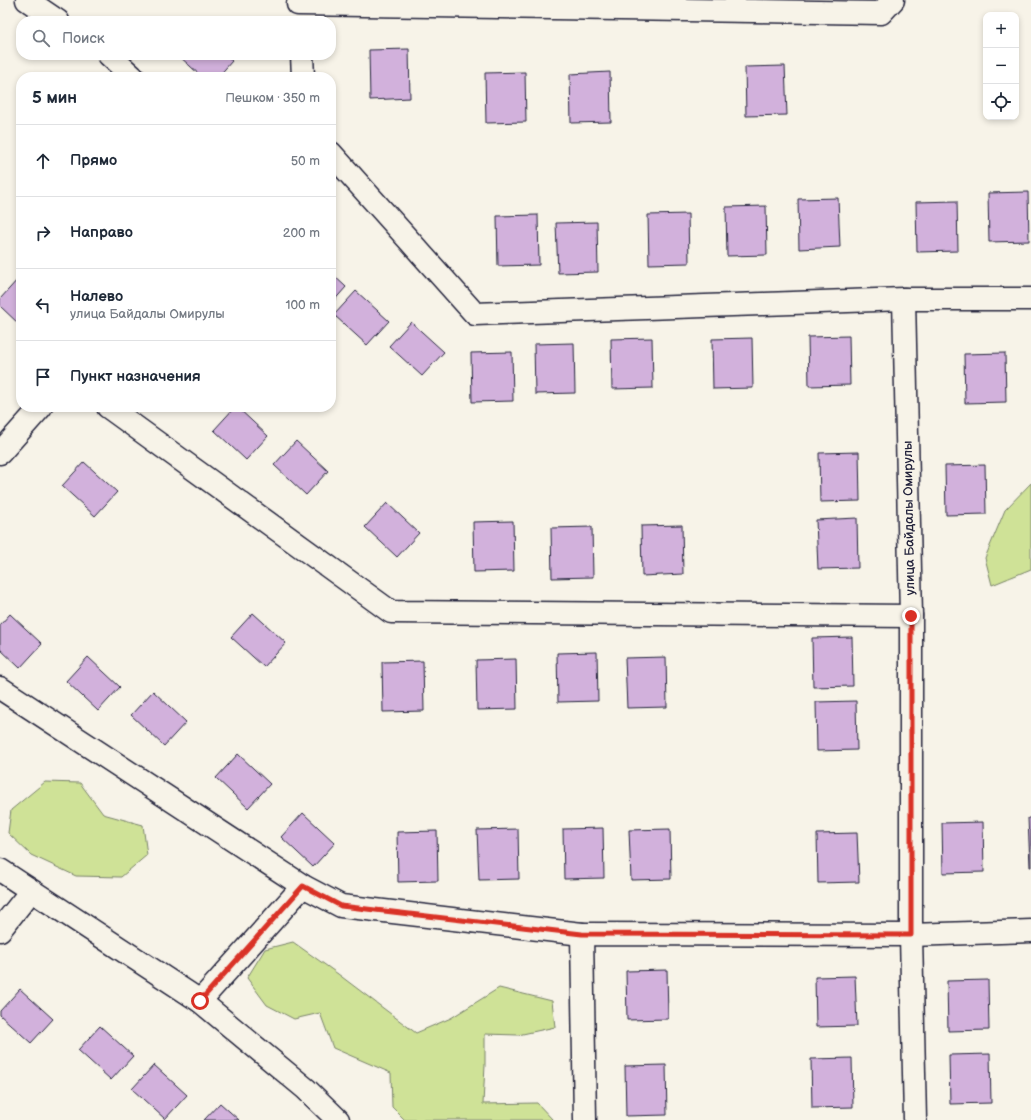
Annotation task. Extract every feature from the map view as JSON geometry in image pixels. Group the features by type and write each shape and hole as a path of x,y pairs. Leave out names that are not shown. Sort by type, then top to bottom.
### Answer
{"street":[{"path":"27,0 51,16"},
{"path":"297,8 881,13 892,0"},
{"path":"114,60 128,72"},
{"path":"302,60 303,72"},
{"path":"336,159 475,314 904,299 1031,300"},
{"name":"улица Байдалы Омирулы","path":"904,299 911,616 911,935 915,1120"},
{"path":"0,453 37,412"},
{"path":"115,412 392,612 911,616"},
{"path":"0,688 303,886 341,906 582,934 911,935 1031,931"},
{"path":"0,870 200,1001 306,1089 338,1120"},
{"path":"200,1001 303,886"},
{"path":"0,930 32,890"},
{"path":"582,934 585,1120"}],"green space":[{"path":"1031,483 1031,569 992,585 985,558 1005,510"},
{"path":"45,782 80,783 103,814 143,825 147,855 121,877 76,876 31,855 8,833 11,810"},
{"path":"293,942 416,1033 451,1018 499,988 552,1001 555,1027 518,1035 485,1034 483,1104 537,1103 552,1120 405,1120 392,1107 391,1073 333,1048 320,1013 294,1019 267,1005 247,978 265,949"}],"building":[{"path":"409,49 410,98 370,100 369,50"},
{"path":"183,60 232,61 222,72 197,72"},
{"path":"785,66 787,115 746,116 745,67"},
{"path":"525,72 526,122 486,123 485,73"},
{"path":"610,72 611,122 571,123 570,74"},
{"path":"1028,192 1029,241 989,242 988,193"},
{"path":"838,198 840,247 799,249 798,199"},
{"path":"957,201 958,251 917,252 916,202"},
{"path":"766,206 767,255 727,256 726,207"},
{"path":"688,214 689,263 649,264 648,215"},
{"path":"538,215 539,265 498,266 497,216"},
{"path":"597,222 598,272 558,273 556,223"},
{"path":"336,278 346,287 336,298"},
{"path":"16,281 16,321 0,306 0,299"},
{"path":"356,291 389,321 367,345 336,317 336,313"},
{"path":"411,322 444,352 422,376 389,346"},
{"path":"849,336 850,385 809,386 808,337"},
{"path":"652,338 653,388 612,389 611,339"},
{"path":"752,338 753,388 713,389 712,339"},
{"path":"574,343 575,393 535,394 534,344"},
{"path":"512,352 513,401 472,402 471,353"},
{"path":"1005,353 1006,402 965,403 964,354"},
{"path":"230,412 242,412 268,436 246,460 214,430"},
{"path":"296,441 328,471 306,495 274,465"},
{"path":"859,452 860,501 820,502 819,453"},
{"path":"84,462 117,492 95,516 62,486"},
{"path":"985,465 986,514 946,515 945,466"},
{"path":"387,503 419,533 397,557 365,527"},
{"path":"857,518 858,568 818,569 816,520"},
{"path":"513,521 514,571 474,572 473,522"},
{"path":"682,525 683,574 642,576 641,526"},
{"path":"592,527 593,577 552,578 551,528"},
{"path":"253,613 286,643 264,667 231,637"},
{"path":"10,614 42,644 20,668 0,649 0,625"},
{"path":"852,637 853,686 813,687 812,638"},
{"path":"597,652 598,701 558,702 557,653"},
{"path":"88,657 120,687 98,711 66,681"},
{"path":"666,657 667,707 627,708 625,658"},
{"path":"516,659 517,709 477,710 476,660"},
{"path":"423,661 424,711 383,712 382,662"},
{"path":"153,691 186,722 164,746 131,715"},
{"path":"856,701 857,750 817,751 816,702"},
{"path":"238,754 270,784 248,808 216,778"},
{"path":"303,813 335,843 313,867 281,837"},
{"path":"1028,818 1031,818 1031,867 1030,867"},
{"path":"983,822 984,872 943,873 942,823"},
{"path":"603,828 604,878 564,879 563,829"},
{"path":"518,829 519,879 479,880 477,830"},
{"path":"670,829 671,879 631,880 629,830"},
{"path":"437,831 438,881 398,882 397,832"},
{"path":"857,833 859,882 818,883 817,834"},
{"path":"667,970 668,1019 627,1020 626,971"},
{"path":"855,976 857,1026 816,1027 815,977"},
{"path":"988,980 989,1030 948,1031 947,981"},
{"path":"20,989 53,1019 31,1043 0,1015 0,1011"},
{"path":"100,1026 133,1056 111,1080 78,1050"},
{"path":"990,1054 991,1103 950,1104 949,1055"},
{"path":"852,1058 853,1107 812,1108 811,1059"},
{"path":"154,1065 187,1095 165,1119 132,1089"},
{"path":"666,1065 667,1115 626,1116 625,1066"},
{"path":"220,1103 239,1120 204,1120"}],"route":[{"path":"200,1001 303,886 341,906 582,934 911,935 911,616"}]}
